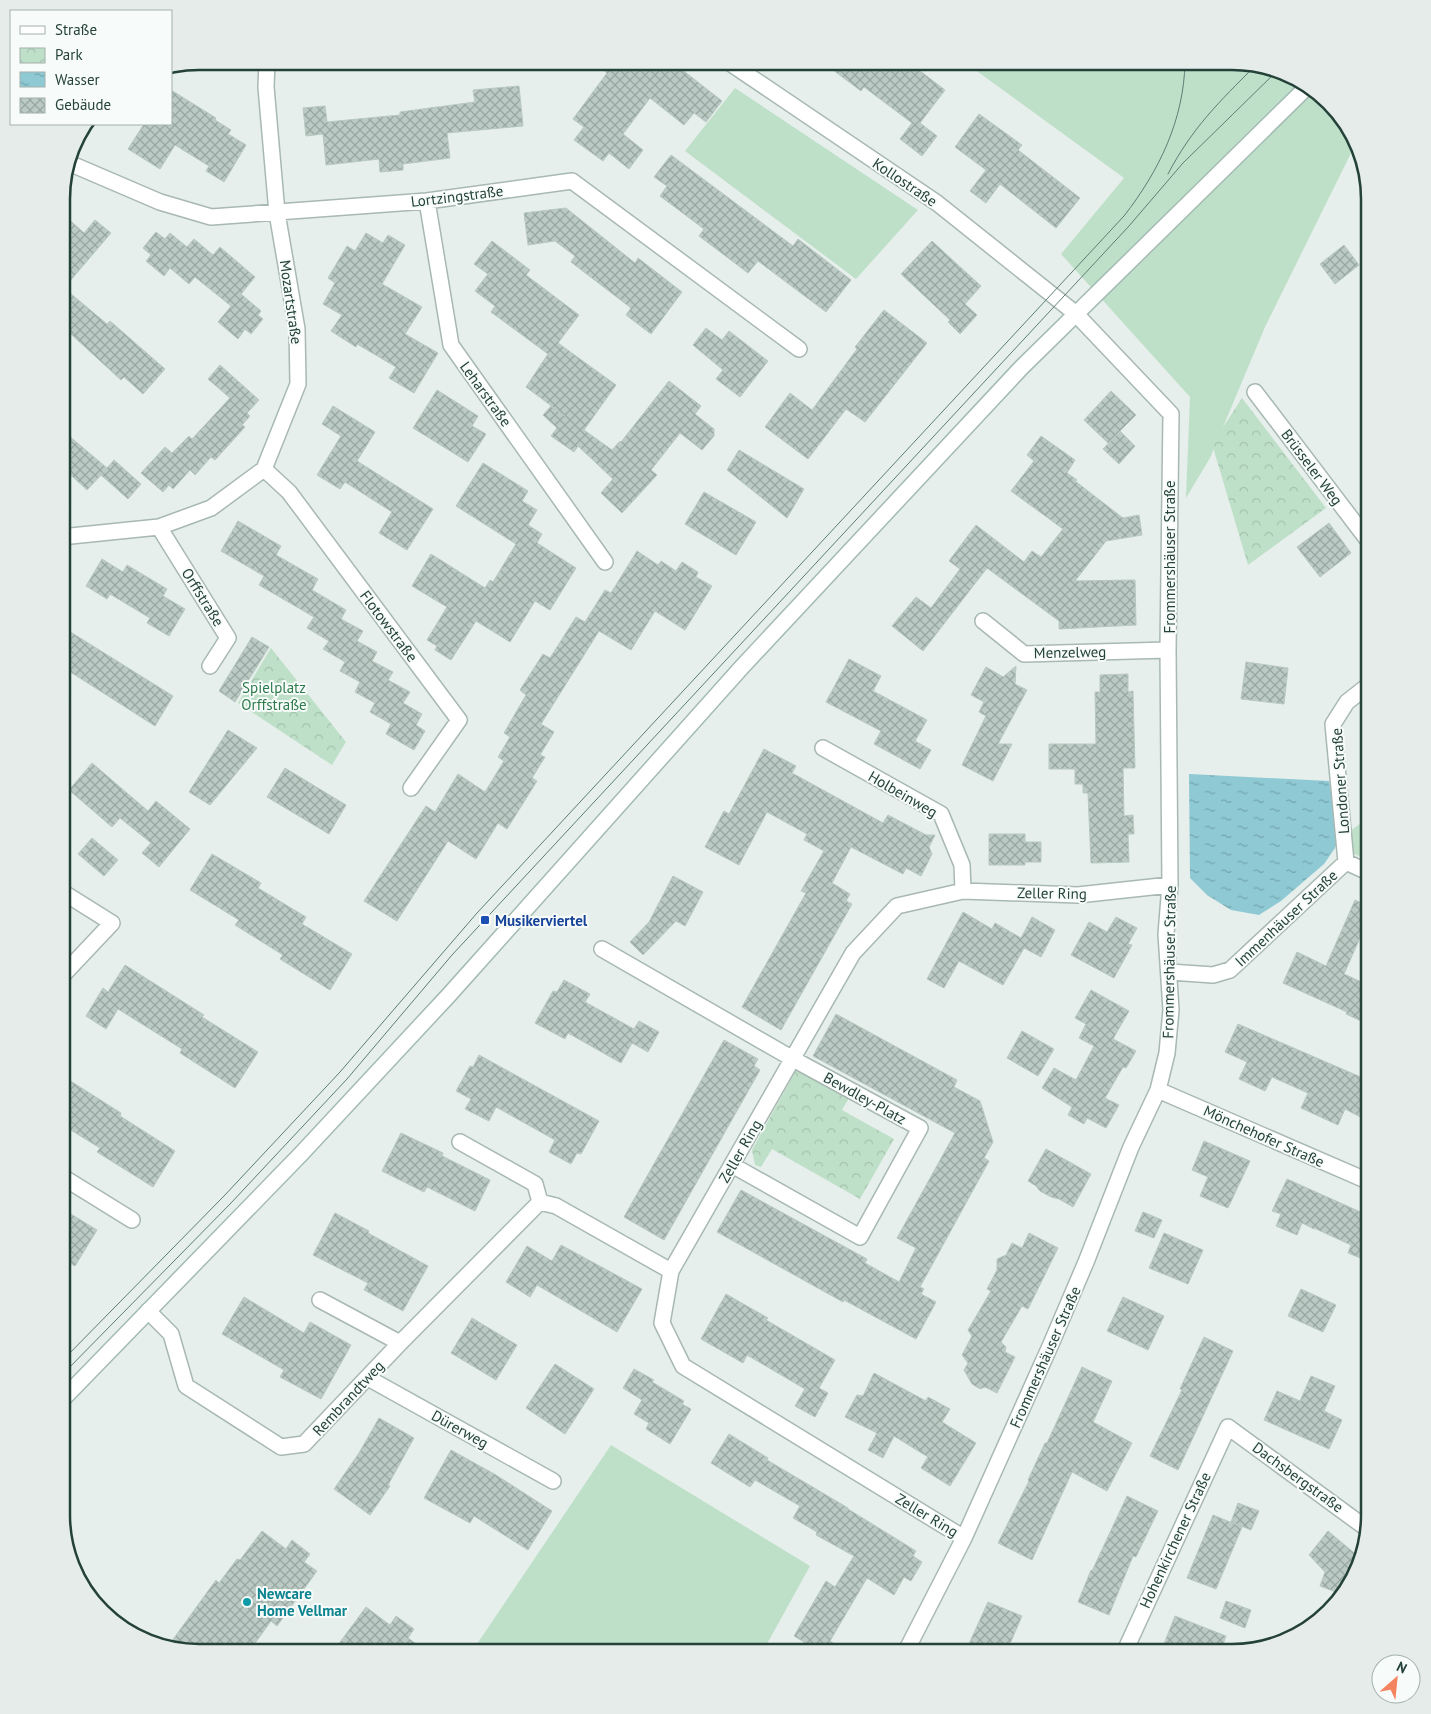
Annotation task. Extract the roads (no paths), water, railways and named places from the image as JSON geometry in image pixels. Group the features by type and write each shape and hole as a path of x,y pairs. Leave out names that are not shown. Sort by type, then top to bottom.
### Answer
{"street":[{"name":"Mozartstraße","path":"264,469 298,384 297,328 277,213 266,86 267,70"},
{"name":"Kollostraße","path":"740,70 937,203 1075,313"},
{"path":"70,1391 301,1154 449,994 741,668 1021,368 1302,92"},
{"name":"Lortzingstraße","path":"74,165 160,202 211,217 427,201 572,181 799,349"},
{"name":"Leharstraße","path":"427,201 450,345 605,562"},
{"name":"Frommershäuser Straße","path":"910,1644 964,1538 1055,1335 1131,1147 1158,1090 1167,1053 1171,1010 1166,934 1170,885 1168,650 1170,414 1075,313"},
{"name":"Brüsseler Weg","path":"1255,392 1361,531"},
{"path":"70,536 159,527 211,508 264,469"},
{"name":"Flotowstraße","path":"264,469 289,492 459,720 411,788"},
{"name":"Orffstraße","path":"159,527 228,638 210,666"},
{"name":"Menzelweg","path":"983,621 1024,654 1168,650"},
{"name":"Londoner Straße","path":"1346,862 1333,724 1347,702 1361,691"},
{"name":"Holbeinweg","path":"823,748 941,814 962,866 963,891"},
{"name":"Immenhäuser Straße","path":"1170,972 1213,975 1230,970 1346,862 1361,869"},
{"name":"Zeller Ring","path":"964,1538 683,1366 662,1323 671,1271 852,953 897,906 963,891 1078,895 1170,885"},
{"path":"70,897 112,923 70,967"},
{"name":"Bewdley-Platz","path":"602,949 793,1059 920,1128 860,1237 732,1165"},
{"name":"Mönchehofer Straße","path":"1158,1090 1361,1178"},
{"path":"460,1142 534,1184 540,1202 556,1206 671,1271"},
{"path":"70,1182 132,1220"},
{"name":"Rembrandtweg","path":"148,1311 171,1334 186,1386 281,1447 304,1444 400,1343 540,1202"},
{"path":"320,1300 400,1343"},
{"name":"Dürerweg","path":"368,1378 553,1481"},
{"name":"Dachsbergstraße","path":"1228,1427 1360,1524"},
{"name":"Hohenkirchener Straße","path":"1128,1644 1228,1427"}],"water":[{"path":"1189,774 1329,781 1339,831 1335,848 1324,864 1281,901 1259,915 1231,910 1207,895 1190,878"}],"tram line":[{"path":"70,1353 224,1196 340,1072 477,913 1124,216 1148,181 1167,144 1180,104 1185,70"},
{"path":"1168,174 1197,129 1250,71"},
{"path":"70,1367 231,1203 347,1079 452,955 1129,226 1183,163 1271,77"}],"place":[{"name":"Musikerviertel","path":"485,920"},
{"name":"Newcare Home Vellmar","path":"247,1602"}],"park label":[{"name":"Spielplatz Orffstraße","path":"274,696"}]}
